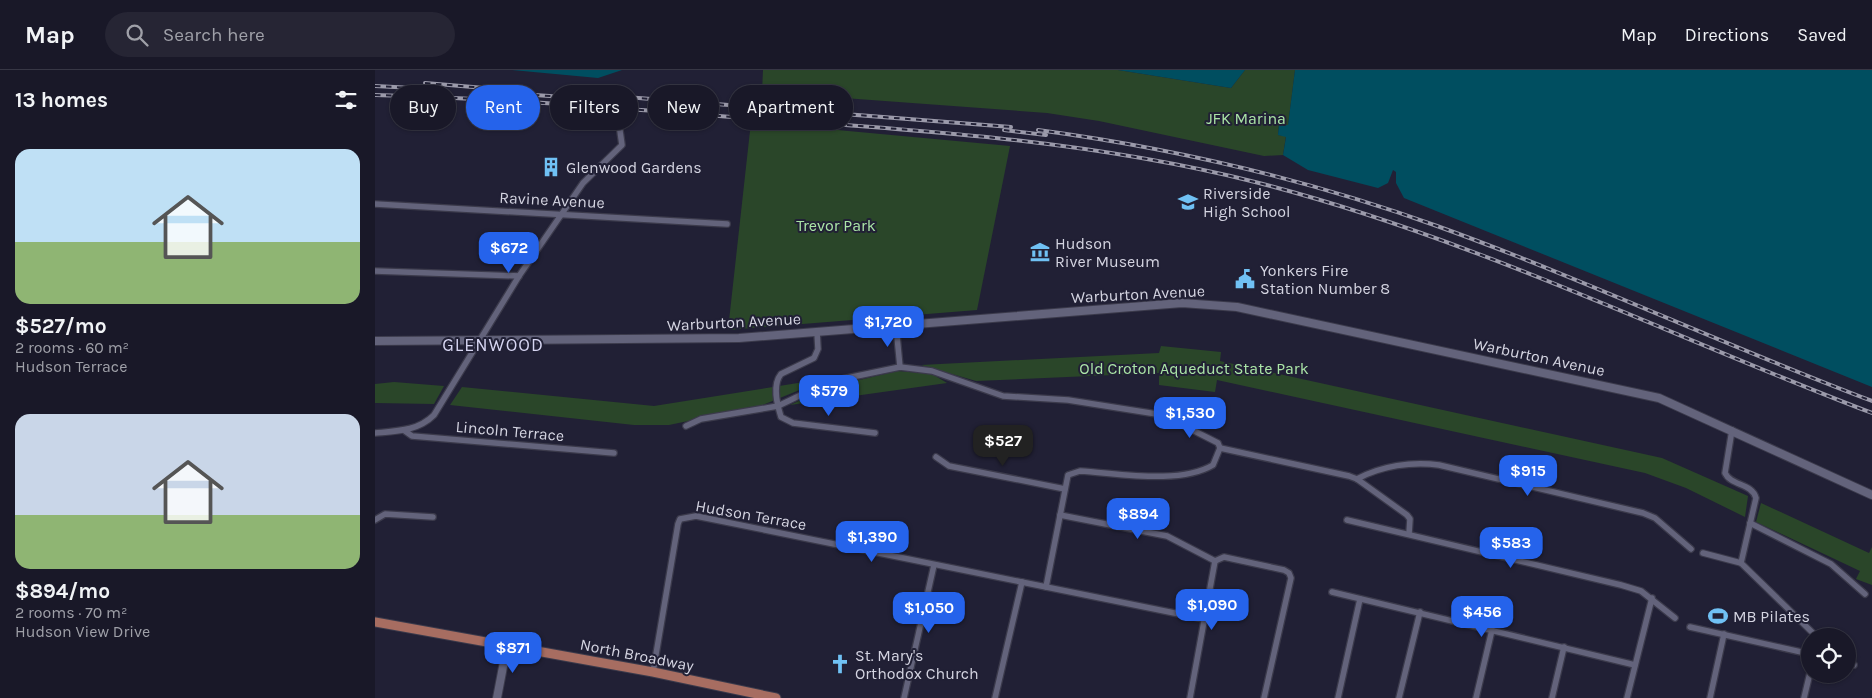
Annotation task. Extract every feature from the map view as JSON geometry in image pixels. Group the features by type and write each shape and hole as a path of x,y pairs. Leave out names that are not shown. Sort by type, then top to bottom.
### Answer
{"main road":[{"name":"North Broadway","path":"375,622 653,672 776,698"}],"street":[{"path":"375,433 405,431 425,424 434,415 519,276 563,215 583,183 623,145 620,130"},
{"name":"Ravine Avenue","path":"375,204 727,224"},
{"path":"375,271 519,276"},
{"name":"Warburton Avenue","path":"375,341 739,338 1182,303 1237,307 1646,394 1676,404 1872,495"},
{"path":"896,326 900,367"},
{"path":"817,332 818,348 814,358 781,374 777,379 778,406 781,417 793,424 875,433"},
{"path":"686,426 701,419 778,406 828,382 900,367 932,371 1003,396 1068,400 1163,415 1207,435 1218,443 1220,448 1213,466 1202,470 1164,476 1079,471 1067,475 1046,587"},
{"path":"1732,430 1725,473 1731,481 1747,487 1755,494 1741,563"},
{"name":"Lincoln Terrace","path":"405,431 412,436 614,453"},
{"path":"1220,448 1357,479 1407,515 1410,519 1409,534"},
{"path":"936,457 949,466 1065,489"},
{"path":"1357,479 1368,473 1410,464 1439,465 1643,513 1655,518 1691,549"},
{"path":"375,520 385,514 433,517"},
{"path":"1060,514 1167,536 1215,560 1224,557 1289,573 1290,586 1264,698"},
{"name":"Hudson Terrace","path":"653,672 680,519 696,516 1204,619"},
{"path":"1347,520 1621,585 1652,598 1675,618"},
{"path":"1750,523 1831,564 1865,594"},
{"path":"1703,554 1741,563 1809,628"},
{"path":"1189,698 1215,560"},
{"path":"904,698 934,565"},
{"path":"995,698 1022,582"},
{"path":"1332,592 1635,665"},
{"path":"1627,698 1652,598"},
{"path":"1338,698 1360,599"},
{"path":"1399,698 1420,612"},
{"path":"1690,627 1801,652"},
{"path":"1475,698 1492,630"},
{"path":"1709,698 1724,634"},
{"path":"497,698 507,646"},
{"path":"1551,698 1564,647"},
{"path":"1804,698 1808,683"}],"green space":[{"name":"JFK Marina","path":"763,70 1118,70 1231,88 1245,70 1295,70 1288,126 1279,124 1278,135 1286,136 1283,155 1264,156 1099,121 1047,113 853,99 853,85 762,85"},
{"name":"Trevor Park","path":"750,130 837,130 1010,146 977,310 728,330"},
{"name":"Old Croton Aqueduct State Park","path":"1161,346 1221,352 1220,361 1662,458 1748,496 1745,517 1686,488 1645,473 1217,380 1215,392 1159,385 1159,373 976,381 921,365 1159,353"},
{"path":"898,371 932,374 947,383 790,405 829,387"},
{"path":"829,378 760,406 669,425 634,425 450,405 462,387 654,406"},
{"path":"394,382 444,386 434,404 375,403 375,384"},
{"path":"1761,503 1869,553 1872,547 1872,585 1856,579 1860,571 1756,522"}],"water":[{"path":"512,70 622,70 598,78"},
{"path":"1118,70 1245,70 1231,88"},
{"path":"1295,70 1872,70 1872,387 1404,198 1396,183 1396,172 1393,170 1388,183 1378,188 1308,170 1283,155 1286,137 1278,135 1279,124 1288,125"}],"railway":[{"path":"425,83 466,86"},
{"path":"375,86 390,87"},
{"path":"375,95 561,104 939,132 1066,146 1192,168 1255,182 1334,204 1490,258 1872,413"},
{"path":"540,95 550,96"},
{"path":"638,98 1011,127"},
{"path":"1004,130 1046,135"},
{"path":"1038,130 1089,137 1190,156 1290,180 1389,209 1492,246 1872,401"}],"place":[{"name":"Glenwood Gardens","path":"551,167"},
{"name":"Riverside High School","path":"1188,202"},
{"name":"Hudson River Museum","path":"1040,252"},
{"name":"Yonkers Fire Station Number 8","path":"1245,279"},
{"name":"MB Pilates","path":"1718,616"},
{"name":"St. Mary's Orthodox Church","path":"840,664"}],"district":[{"name":"GLENWOOD","path":"493,345"}]}
